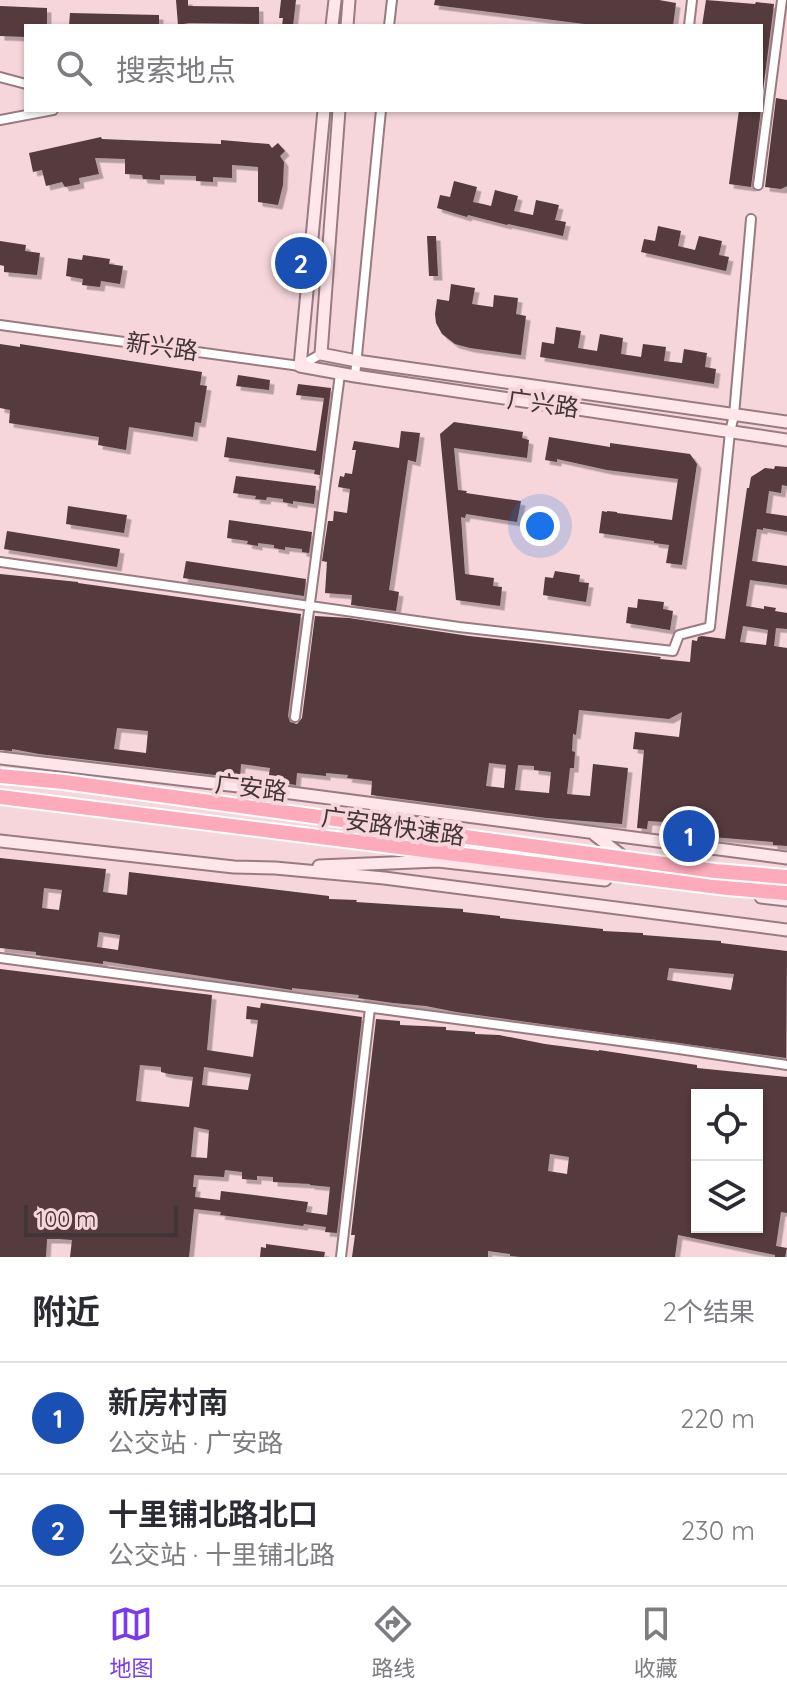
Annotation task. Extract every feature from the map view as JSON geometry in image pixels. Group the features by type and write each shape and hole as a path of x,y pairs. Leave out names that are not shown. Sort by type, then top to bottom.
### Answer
{"highway":[{"name":"广安路快速路","path":"0,776 64,782 699,869 787,877"},
{"name":"广安路快速路","path":"0,797 787,893"}],"main road":[{"path":"332,24 335,0"},
{"path":"347,24 349,0"},
{"path":"300,366 324,112"},
{"path":"321,354 338,112"},
{"name":"广兴路","path":"321,354 787,422"},
{"name":"广兴路","path":"300,366 787,440"},
{"name":"广安路","path":"0,758 787,858"},
{"path":"364,803 465,843 787,884"},
{"path":"593,833 633,864"},
{"path":"0,841 234,867 384,878 787,930"},
{"path":"275,868 438,861 787,900"}],"street":[{"path":"389,24 392,0"},
{"path":"689,24 692,0"},
{"path":"758,185 782,0"},
{"path":"0,77 24,83"},
{"path":"0,120 42,112"},
{"path":"355,376 381,112"},
{"path":"0,562 459,627 673,651 679,635 710,627 734,415 751,219"},
{"name":"新兴路","path":"0,325 300,366"},
{"path":"300,366 321,354"},
{"path":"295,717 340,374"},
{"path":"0,958 787,1065"},
{"path":"341,1257 370,1008"}],"building":[{"path":"176,0 188,0 188,6 259,7 259,24 178,24"},
{"path":"281,0 296,0 293,24 282,24 283,18 279,18"},
{"path":"435,0 659,0 676,3 673,24 584,24 434,5"},
{"path":"706,0 774,4 763,91 763,24 702,24"},
{"path":"0,6 47,8 47,24 24,24 24,37 0,36"},
{"path":"70,13 159,15 159,24 69,24"},
{"path":"776,98 787,100 787,186 781,189 765,187"},
{"path":"739,112 761,112 751,187 729,184"},
{"path":"101,137 221,144 221,140 269,144 272,148 278,143 285,151 280,156 284,162 278,205 258,202 258,167 232,165 232,178 213,177 213,182 196,181 196,176 160,175 160,180 125,174 125,159 95,158 99,174 79,178 80,184 65,187 62,182 46,186 42,170 33,172 29,153"},
{"path":"454,181 477,187 473,202 491,206 495,190 518,196 514,211 533,215 536,200 559,205 555,220 566,222 563,236 437,208 440,195 450,197"},
{"path":"658,226 681,231 678,246 695,250 699,236 722,241 719,255 729,257 726,271 641,252 644,239 655,241"},
{"path":"427,236 436,236 438,276 429,276"},
{"path":"0,241 26,245 25,251 40,253 37,275 4,272 4,266 0,265"},
{"path":"83,255 110,259 109,264 123,266 120,284 101,281 100,287 82,285 83,279 66,276 68,258 82,260"},
{"path":"451,284 475,288 472,304 493,307 494,295 518,298 516,314 526,316 521,355 470,348 455,344 442,334 436,323 437,299 449,301"},
{"path":"556,327 581,331 578,348 597,351 600,334 623,338 621,354 641,357 643,344 666,347 664,361 682,363 684,349 707,353 705,367 716,369 714,384 540,357 542,342 554,344"},
{"path":"0,344 20,347 20,344 202,372 200,385 207,386 201,423 195,422 193,437 129,427 126,450 98,445 99,437 9,423 10,410 0,408"},
{"path":"238,375 270,380 269,390 236,386"},
{"path":"298,384 331,388 320,475 314,474 315,470 224,457 227,437 316,451 324,398 296,395"},
{"path":"454,422 523,432 522,438 529,440 527,458 454,448 458,490 521,501 517,522 466,514 465,518 461,517 465,574 494,578 493,586 502,587 500,606 456,600 440,434"},
{"path":"401,431 420,433 416,462 408,460 389,590 399,592 396,611 351,605 352,595 325,593 327,562 322,561 328,521 333,521 334,511 347,513 350,489 338,487 340,476 352,474 356,450 352,450 354,441 399,448"},
{"path":"549,437 610,447 610,443 690,454 697,464 682,565 666,563 669,545 599,533 602,511 672,520 678,479 607,470 557,459 557,462 545,460"},
{"path":"775,466 787,467 787,486 782,485 781,493 769,491 766,513 787,516 787,532 757,529 752,561 787,566 787,585 750,580 746,606 776,608 775,611 787,613 787,629 776,628 774,646 787,648 787,846 773,845 773,842 663,833 664,822 648,821 647,829 637,828 644,750 633,749 635,732 679,737 682,712 669,719 579,710 576,735 573,734 574,768 570,768 567,794 590,796 593,764 628,768 622,824 546,818 371,795 372,781 347,778 348,775 297,773 296,785 268,781 270,768 241,764 240,778 0,750 0,574 301,614 288,716 290,722 297,724 302,718 315,616 690,662 692,640 697,641 702,636 725,639 747,488 751,477 765,468 774,469","holes":["743,626 768,630 766,645 740,642","117,728 148,731 146,753 114,749","489,763 506,765 504,788 486,786","518,765 551,772 549,793 515,790"]},
{"path":"236,476 316,486 314,504 293,501 293,504 267,497 266,500 255,499 256,496 233,493"},
{"path":"68,506 127,515 124,533 66,524"},
{"path":"229,520 312,532 309,553 302,552 302,549 285,547 285,550 274,548 274,545 258,543 258,546 227,538"},
{"path":"7,531 120,549 117,567 4,549"},
{"path":"186,561 306,579 304,596 183,578"},
{"path":"555,571 580,575 579,582 589,583 586,602 543,595 545,577 553,578"},
{"path":"638,599 664,602 663,609 673,611 670,630 626,623 628,607 637,608"},
{"path":"0,858 106,869 103,892 127,895 129,872 329,896 329,899 356,902 463,909 463,912 500,918 603,931 721,941 787,951 786,1058 358,998 359,995 292,990 0,948","holes":["44,888 62,890 59,910 42,908","99,932 120,935 118,950 97,947","669,968 734,974 731,990 667,980"]},
{"path":"0,969 212,995 207,1050 253,1057 258,1020 246,1019 247,1006 260,1008 261,1003 362,1017 337,1233 325,1232 326,1227 220,1215 221,1212 194,1209 189,1257 70,1257 72,1240 47,1239 46,1257 0,1257","holes":["140,1065 161,1067 161,1072 193,1077 189,1107 136,1101","204,1067 251,1074 248,1090 202,1085","194,1127 209,1130 207,1158 191,1157","225,1170 242,1172 242,1179 273,1177 273,1182 330,1187 327,1215 306,1212 308,1202 221,1191 220,1200 195,1197 194,1175 224,1177"]},
{"path":"376,1019 400,1021 400,1025 446,1027 446,1030 599,1050 697,1065 697,1068 787,1077 787,1213 781,1212 776,1246 787,1248 785,1257 678,1235 675,1257 520,1257 488,1251 488,1257 352,1257 355,1235 351,1235","holes":["550,1154 569,1157 567,1174 548,1171"]},
{"path":"266,1244 325,1252 324,1257 260,1257 261,1247 266,1248"}],"place":[{"name":"十里铺北路北口","path":"301,263"},
{"name":"新房村南","path":"689,836"}]}
